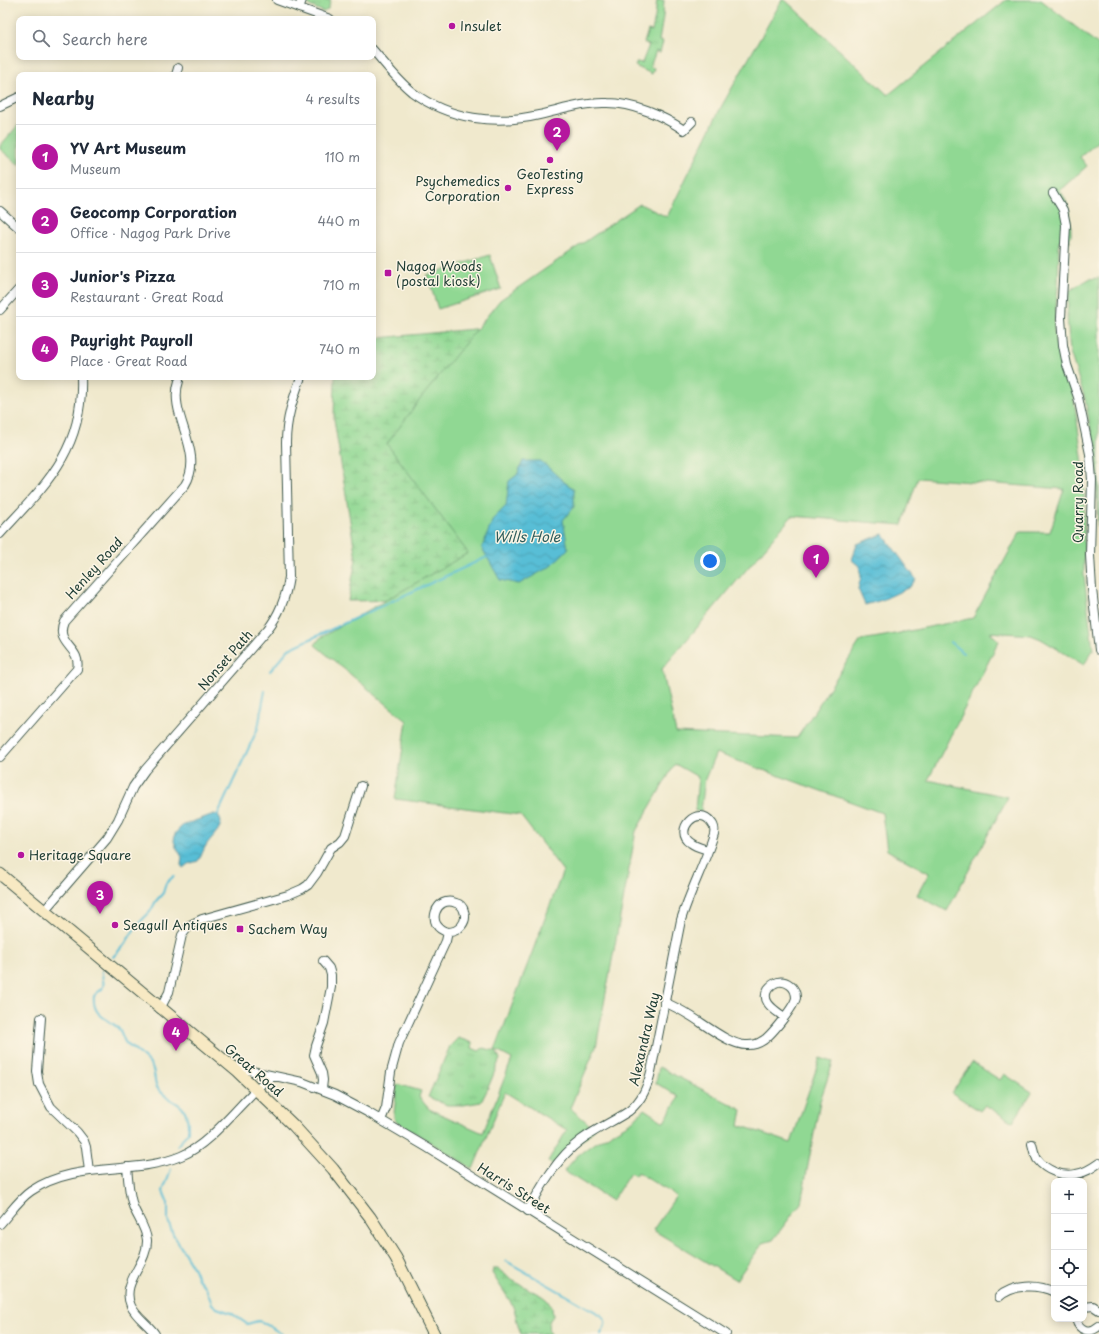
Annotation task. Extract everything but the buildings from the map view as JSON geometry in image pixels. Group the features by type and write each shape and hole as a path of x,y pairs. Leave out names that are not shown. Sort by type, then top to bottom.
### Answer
{"main road":[{"name":"Great Road","path":"0,874 231,1067 282,1114 320,1154 370,1217 396,1258 434,1334"}],"street":[{"path":"277,0 300,4 324,16"},
{"path":"376,53 398,79 416,94 446,111 468,117 490,120 508,120 527,118 586,104 610,103 639,108 672,122 684,130 692,122"},
{"path":"0,106 16,98"},
{"name":"Quarry Road","path":"1053,193 1063,210 1066,225 1061,318 1063,346 1067,365 1078,397 1090,454 1092,498 1090,555 1092,589 1099,650"},
{"path":"0,211 16,225"},
{"path":"0,310 16,292"},
{"path":"0,534 48,482 65,456 73,437 78,417 82,380"},
{"name":"Nonset Path","path":"44,911 108,838 144,770 267,630 279,612 286,595 289,577 286,443 287,422 291,403 300,380"},
{"name":"Henley Road","path":"0,757 77,669 79,664 78,658 62,637 62,626 64,621 189,479 192,462 176,399 179,381"},
{"path":"160,1009 169,992 180,942 185,930 190,925 202,919 288,895 308,885 317,873 331,848 340,842 345,836 361,786"},
{"name":"Alexandra Way","path":"528,1211 550,1174 566,1153 586,1137 629,1112 641,1099 645,1092 681,920 708,850 714,833 712,824 708,819 702,816 692,818 685,828 686,837 692,844 708,850"},
{"path":"381,1120 386,1108 391,1072 399,1043 446,941 448,932"},
{"path":"322,960 329,968 331,975 331,987 324,1023 314,1054 322,1073 322,1089"},
{"path":"664,1002 687,1013 729,1040 743,1045 763,1041 771,1034 784,1017"},
{"path":"41,1018 37,1071 39,1084 51,1107 77,1132 84,1141 89,1171"},
{"name":"Harris Street","path":"231,1067 282,1077 322,1089 381,1120 726,1334"},
{"path":"0,1224 24,1196 43,1184 63,1176 89,1171 163,1162 189,1153 205,1141 256,1089 268,1079 282,1077"},
{"path":"1032,1144 1037,1159 1049,1170 1063,1175 1076,1174 1089,1170 1099,1163"},
{"path":"127,1167 132,1203 146,1234 147,1240 145,1252 129,1287 129,1300 136,1313 155,1334"},
{"path":"999,1297 1008,1291 1027,1287 1040,1287 1051,1291"},
{"path":"1087,1307 1091,1306 1099,1310"},
{"path":"1077,1322 1079,1326 1086,1332 1094,1330 1099,1326"}],"green space":[{"path":"307,0 331,0 328,9 324,12 310,6"},
{"path":"657,0 664,0 659,41 663,42 660,53 656,51 650,67 654,68 652,74 635,66 637,62 642,63 649,45 644,43 648,30 652,31"},
{"path":"782,0 785,0 888,95 1006,0 1041,0 1099,45 1099,141 1080,157 1087,166 1060,190 1066,201 1069,212 1071,236 1069,239 1071,241 1059,241 1058,286 1054,328 1055,341 1073,392 1084,471 1084,575 1093,650 1084,665 1041,639 1031,635 990,632 999,641 928,780 1008,797 947,911 917,895 929,873 887,850 882,813 716,753 705,779 701,811 695,811 698,777 675,764 636,831 596,1047 570,1108 595,1129 553,1165 548,1161 567,1130 505,1092 473,1169 396,1121 394,1114 397,1084 421,1091 419,1097 429,1109 483,1133 512,1059 495,1050 563,871 520,815 395,799 407,721 315,645 320,638 468,553 387,444 421,398 500,300 640,204 667,217 720,109","holes":["918,478 1064,489 1050,532 1020,532 973,618 861,640 797,738 676,733 662,669 792,516 902,525"]},
{"path":"16,127 16,162 0,149 0,146"},
{"path":"490,255 501,289 438,309 427,275"},
{"path":"1099,278 1098,530 1096,457 1085,399 1070,352 1067,316 1069,291 1089,279"},
{"path":"484,328 642,434 414,600 348,601 356,559 334,419 335,380 376,380 376,338"},
{"path":"458,1038 473,1043 472,1048 479,1051 483,1048 496,1051 500,1059 481,1102 463,1105 447,1105 428,1097 450,1046"},
{"path":"820,1058 833,1062 820,1101 801,1203 773,1240 763,1243 736,1280 653,1230 676,1196 637,1172 635,1176 630,1173 612,1201 564,1171 577,1156 593,1144 633,1121 644,1109 664,1122 679,1097 656,1083 659,1067 742,1110 739,1125 791,1143"},
{"path":"972,1062 1000,1080 1004,1074 1032,1092 1013,1122 985,1105 980,1111 952,1093"},
{"path":"493,1269 498,1269 512,1280 547,1300 552,1308 553,1316 548,1324 550,1334 521,1334 514,1309 510,1300 492,1273"}],"water":[{"name":"Wills Hole","path":"523,461 541,461 574,489 574,507 563,520 568,549 551,566 519,584 500,580 482,548 493,519 506,506 509,481 517,475"},
{"path":"883,534 916,579 910,587 882,600 865,605 858,589 861,577 859,566 852,560 857,544"},
{"path":"214,814 218,815 221,822 218,830 206,846 198,861 188,864 183,868 181,865 182,857 174,841 175,834 183,825"}],"waterway":[{"path":"270,671 289,649 487,557"},
{"path":"950,642 963,653"},
{"path":"217,816 258,728 265,691"},
{"path":"113,957 125,944 137,925 150,912 156,901 163,893 166,883 174,876"},
{"path":"102,971 103,987 94,996 95,1008 101,1016 118,1028 125,1042 149,1063 153,1070 157,1088 165,1096 180,1105 186,1114 188,1121 188,1132 177,1146"},
{"path":"171,1169 163,1191 168,1203 168,1221 173,1234 194,1269 198,1279 206,1288 212,1304 217,1308 231,1313 247,1324 258,1321 262,1322 282,1334"},
{"path":"506,1261 601,1315 605,1320 605,1326 601,1334"}],"place":[{"name":"Insulet","path":"452,26"},
{"name":"Geocomp Corporation","path":"557,151"},
{"name":"GeoTesting Express","path":"550,160"},
{"name":"Psychemedics Corporation","path":"508,188"},
{"name":"Nagog Woods (postal kiosk)","path":"388,273"},
{"name":"YV Art Museum","path":"816,578"},
{"name":"Heritage Square","path":"21,855"},
{"name":"Junior's Pizza","path":"100,914"},
{"name":"Seagull Antiques","path":"115,925"},
{"name":"Sachem Way","path":"240,929"},
{"name":"Payright Payroll","path":"176,1051"}]}
